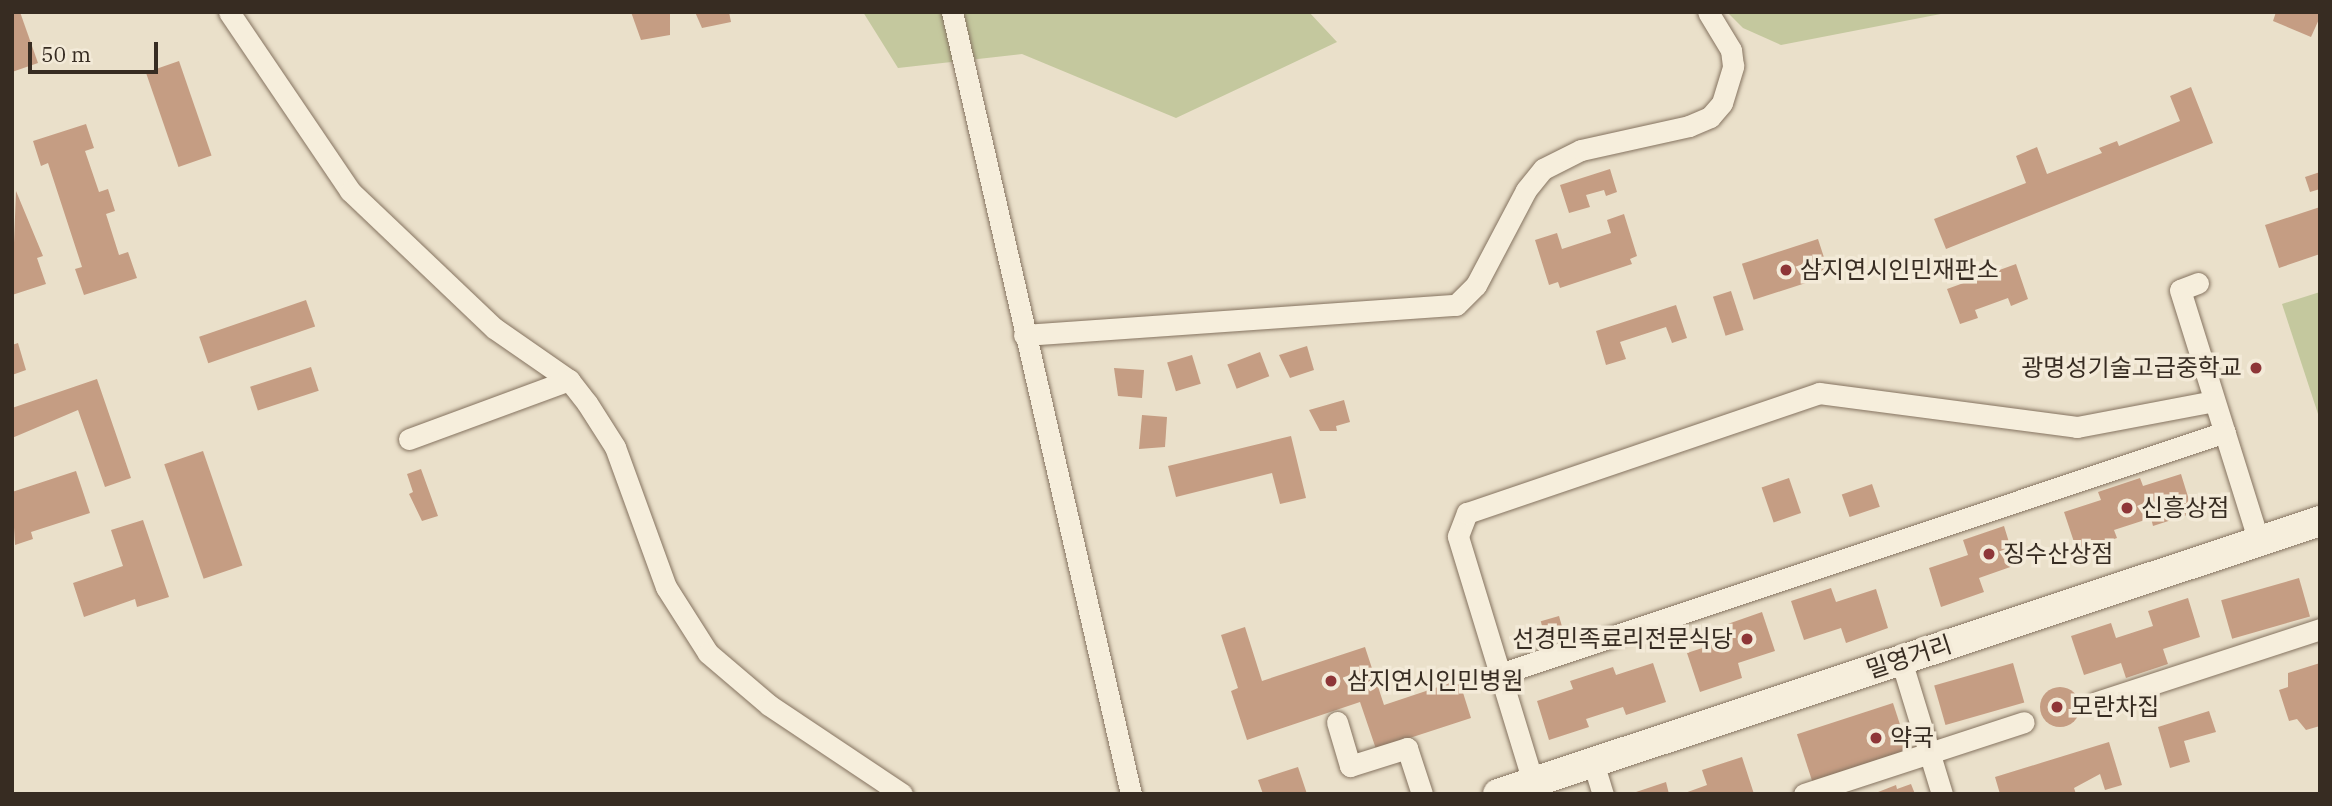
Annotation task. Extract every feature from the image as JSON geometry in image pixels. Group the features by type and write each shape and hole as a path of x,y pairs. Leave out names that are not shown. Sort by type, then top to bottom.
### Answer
{"main road":[{"name":"밀영거리","path":"1498,794 2320,522"}],"street":[{"path":"229,12 350,191 494,328 569,380 615,447 666,587 708,653 769,705 902,794"},
{"path":"952,12 1131,794"},
{"path":"1024,335 1456,305 1476,285 1526,190 1543,169 1581,149 1689,126 1710,117 1731,86 1732,58 1708,12"},
{"path":"2199,284 2180,290 2259,542"},
{"path":"409,439 569,380"},
{"path":"1533,782 1458,536 1467,513 1819,393 2077,427 2214,401"},
{"path":"1500,674 2225,432"},
{"path":"2097,702 2320,629"},
{"path":"1901,660 1942,794"},
{"path":"1337,722 1350,766 1407,748 1422,794"},
{"path":"1804,794 2024,722"},
{"path":"1593,762 1603,794"}],"green space":[{"path":"863,12 1309,12 1337,42 1176,118 1022,54 898,68"},
{"path":"1727,12 1951,12 1781,45 1743,28"},
{"path":"2320,292 2320,420 2282,304"}],"building":[{"path":"12,12 20,12 38,63 12,72"},
{"path":"631,12 670,12 670,35 641,40"},
{"path":"695,12 729,12 731,22 702,28"},
{"path":"2276,12 2320,12 2320,17 2311,37 2273,21"},
{"path":"179,61 212,156 178,167 146,72"},
{"path":"2191,87 2213,143 1946,249 1934,219 2026,183 2016,156 2037,147 2047,174 2102,153 2099,148 2117,141 2119,146 2180,121 2170,96"},
{"path":"86,124 94,148 85,151 99,192 108,189 115,211 106,214 119,255 128,252 137,278 84,295 75,269 82,267 48,163 41,166 33,141"},
{"path":"1610,169 1617,192 1606,196 1604,190 1586,195 1590,207 1569,213 1560,185"},
{"path":"2320,172 2320,189 2310,192 2305,177"},
{"path":"16,191 43,256 37,258 46,284 12,295"},
{"path":"2320,207 2320,254 2279,268 2265,225"},
{"path":"1624,214 1637,256 1630,259 1632,264 1560,288 1558,282 1549,285 1535,240 1557,233 1562,249 1611,233 1607,220"},
{"name":"삼지연시인민재판소","path":"1818,239 1830,275 1754,300 1742,264"},
{"path":"2016,264 2028,299 2011,306 2008,298 1975,310 1978,318 1960,324 1947,289"},
{"path":"1731,291 1744,330 1726,336 1713,297"},
{"path":"306,300 315,326 208,363 199,337"},
{"path":"1676,305 1687,338 1672,343 1666,327 1620,342 1626,359 1606,365 1596,331"},
{"path":"18,343 26,370 12,375 12,345"},
{"path":"1307,346 1314,370 1290,378 1279,355"},
{"path":"1260,352 1269,376 1237,389 1227,365"},
{"path":"1192,355 1201,384 1176,391 1167,363"},
{"path":"311,367 319,391 258,411 250,387"},
{"path":"1114,368 1144,370 1142,398 1118,396"},
{"path":"97,379 131,478 105,487 78,410 12,438 12,408"},
{"path":"1344,400 1350,422 1336,426 1337,431 1320,431 1309,410"},
{"path":"1142,415 1167,417 1165,447 1139,449"},
{"path":"1291,436 1306,498 1280,504 1272,473 1176,497 1168,466"},
{"path":"203,451 242,565 204,579 164,464"},
{"path":"421,469 438,516 422,521 409,494 413,492 407,474"},
{"path":"76,471 90,513 31,532 33,539 15,545 12,492"},
{"path":"2181,474 2193,513 2153,526 2151,518 2114,530 2117,538 2077,551 2064,512 2101,500 2098,492 2140,478 2143,486"},
{"path":"1789,478 1801,513 1774,522 1762,487"},
{"path":"1872,484 1880,507 1850,517 1842,494"},
{"path":"143,520 169,597 137,607 135,599 84,617 73,583 123,566 111,530"},
{"path":"2004,526 2016,565 1979,578 1984,592 1941,607 1929,568 1968,555 1963,540"},
{"path":"2299,578 2310,616 2232,639 2221,600"},
{"path":"1831,588 1836,602 1876,589 1888,628 1846,643 1841,628 1804,640 1791,601"},
{"path":"2188,598 2200,637 2163,649 2168,664 2126,678 2121,663 2084,675 2071,636 2111,623 2116,638 2153,626 2148,611"},
{"path":"1762,612 1775,651 1738,663 1742,678 1700,692 1687,653 1727,640 1722,626"},
{"path":"1559,616 1564,633 1546,639 1541,621"},
{"path":"1245,627 1262,681 1365,647 1384,705 1459,680 1471,718 1376,749 1360,702 1247,740 1231,691 1238,688 1221,635"},
{"path":"1653,663 1666,702 1626,715 1623,707 1586,719 1589,727 1549,740 1537,701 1573,689 1570,681 1613,667 1616,675"},
{"path":"2013,663 2024,702 1945,725 1934,686"},
{"path":"2320,663 2320,726 2306,730 2297,719 2289,721 2279,690 2288,687 2288,673"},
{"path":"2060,687 2068,688 2074,693 2079,699 2079,715 2074,721 2068,726 2060,727 2052,726 2046,721 2041,715 2040,707 2041,699 2046,693 2052,688"},
{"path":"1893,703 1909,752 1813,783 1797,734"},
{"path":"2209,711 2216,732 2184,741 2190,762 2170,768 2158,727"},
{"path":"2109,742 2122,785 2105,790 2100,774 2074,788 2076,794 2000,794 1995,777"},
{"path":"1742,757 1754,794 1682,794 1707,785 1702,770"},
{"path":"1298,767 1307,794 1263,794 1258,780"},
{"path":"1666,782 1669,794 1633,794 1633,793"},
{"path":"1911,784 1915,794 1873,794 1896,785 1897,789"}],"place":[{"name":"삼지연시인민재판소","path":"1786,270"},
{"name":"광명성기술고급중학교","path":"2256,368"},
{"name":"신흥상점","path":"2127,508"},
{"name":"징수산상점","path":"1989,554"},
{"name":"선경민족료리전문식당","path":"1747,639"},
{"name":"삼지연시인민병원","path":"1331,681"},
{"name":"모란차집","path":"2057,707"},
{"name":"약국","path":"1876,738"}]}
